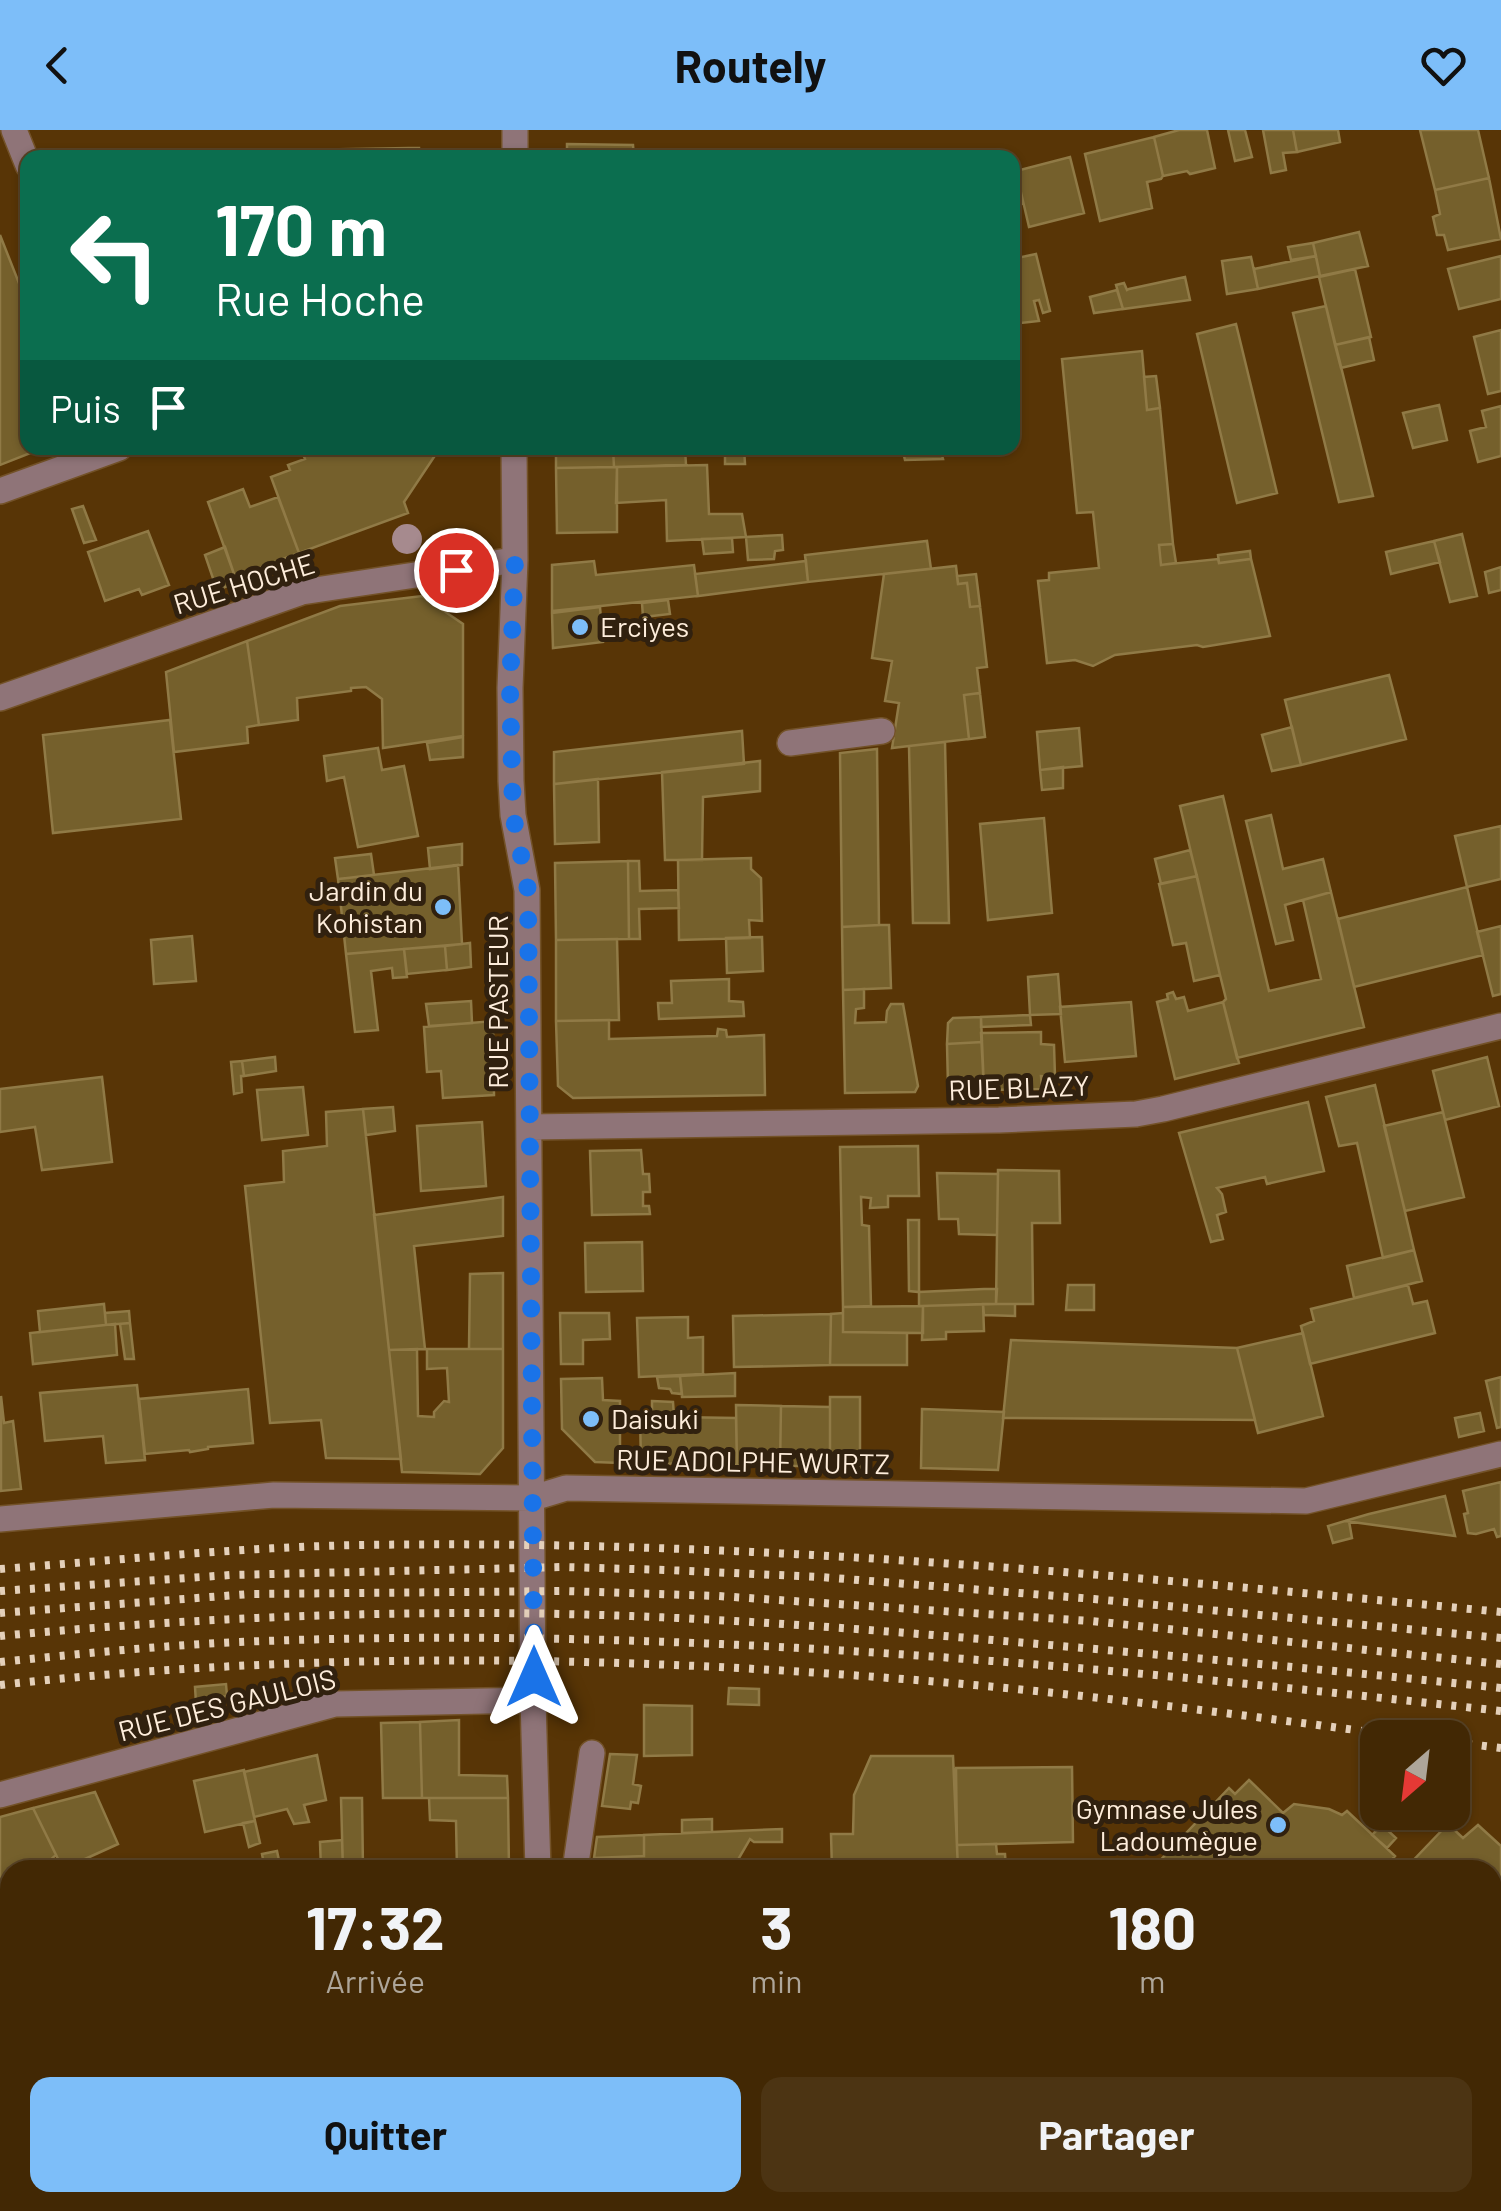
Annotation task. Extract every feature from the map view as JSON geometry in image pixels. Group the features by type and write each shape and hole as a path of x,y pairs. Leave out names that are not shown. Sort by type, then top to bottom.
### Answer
{"street":[{"path":"0,491 100,455"},
{"name":"RUE PASTEUR","path":"514,455 512,781 513,815 528,890 533,1689 538,1860"},
{"name":"RUE HOCHE","path":"0,698 302,592 515,560"},
{"path":"790,743 882,732"},
{"name":"RUE BLAZY","path":"529,1127 999,1120 1136,1114 1501,1026"},
{"name":"RUE ADOLPHE WURTZ","path":"0,1519 274,1495 533,1498 566,1488 1306,1501 1501,1454"},
{"name":"RUE DES GAULOIS","path":"0,1795 336,1704 533,1689"},
{"path":"576,1860 592,1754"}],"building":[{"path":"1179,130 1207,130 1215,168 1163,176 1154,137"},
{"path":"1228,130 1245,130 1252,157 1235,161"},
{"path":"1263,130 1293,130 1297,152 1283,153 1286,170 1271,173"},
{"path":"1293,130 1338,130 1340,142 1297,152"},
{"path":"1420,130 1478,130 1489,178 1435,190"},
{"path":"1154,137 1163,176 1147,182 1152,208 1100,221 1085,154"},
{"path":"567,144 633,145 633,150 567,150"},
{"path":"419,148 419,150 300,150"},
{"path":"1070,157 1084,213 1029,227 1020,170"},
{"path":"1489,178 1501,239 1448,250 1444,235 1437,235 1433,217 1440,214 1435,190"},
{"path":"1359,232 1368,266 1320,276 1313,243"},
{"path":"0,235 20,286 20,455 25,455 0,465"},
{"path":"1313,243 1316,256 1291,260 1288,247"},
{"path":"1036,254 1050,311 1043,313 1039,300 1034,301 1039,321 1020,323 1020,257"},
{"path":"1316,256 1320,276 1258,289 1254,269"},
{"path":"1501,256 1501,299 1459,309 1448,269"},
{"path":"1251,257 1258,289 1227,294 1222,261"},
{"path":"1355,269 1371,337 1335,345 1319,277"},
{"path":"1185,277 1190,300 1123,309 1116,285 1124,283 1127,290"},
{"path":"1117,290 1123,309 1094,313 1090,297"},
{"path":"1326,306 1373,496 1339,502 1293,313"},
{"path":"1236,324 1277,493 1237,503 1197,334"},
{"path":"1501,330 1501,391 1488,394 1474,337"},
{"path":"1369,337 1374,360 1341,368 1335,345"},
{"path":"1142,351 1147,410 1160,408 1173,544 1159,545 1161,565 1251,559 1270,636 1115,655 1093,666 1075,660 1047,663 1038,581 1049,580 1049,573 1099,568 1093,512 1077,513 1062,359"},
{"path":"1156,376 1160,408 1147,410 1144,377"},
{"path":"1439,405 1447,440 1413,448 1403,413"},
{"path":"1501,406 1501,456 1478,462 1470,431 1486,427 1482,411"},
{"path":"303,455 435,455 404,502 408,513 299,553 271,477 305,459"},
{"path":"556,455 613,455 614,467 556,468"},
{"path":"613,455 685,455 686,465 614,467"},
{"path":"725,455 744,455 745,464 725,464"},
{"path":"904,455 942,455 943,459 905,460"},
{"path":"707,465 709,514 742,514 746,537 667,541 666,500 616,503 617,467"},
{"path":"617,467 617,532 557,533 556,468"},
{"path":"243,489 250,507 278,497 299,553 235,577 208,502"},
{"path":"83,506 96,540 84,543 72,509"},
{"path":"148,531 169,585 142,595 139,589 105,601 88,552"},
{"path":"1462,534 1477,596 1450,602 1434,541"},
{"path":"782,535 783,550 775,551 774,559 748,560 746,537"},
{"path":"732,538 733,552 704,554 702,539"},
{"path":"927,541 931,569 808,582 805,555"},
{"path":"1434,541 1440,562 1391,574 1386,552"},
{"path":"1173,544 1176,563 1161,565 1159,545"},
{"path":"225,547 239,579 217,590 205,555"},
{"path":"1250,551 1251,559 1219,563 1218,555"},
{"path":"594,561 596,575 694,565 698,596 552,611 552,565"},
{"path":"806,561 808,582 698,596 695,574"},
{"path":"956,566 958,584 967,583 970,607 980,606 987,667 977,668 980,693 964,695 969,739 892,748 899,703 885,701 892,661 872,658 884,574"},
{"path":"1501,567 1501,590 1489,593 1485,572"},
{"path":"976,574 980,606 970,607 967,583 958,584 957,576"},
{"path":"422,596 463,624 463,736 383,748 382,699 366,687 297,698 298,720 259,725 247,641 340,606"},
{"path":"668,600 670,614 643,617 642,603"},
{"path":"600,607 603,642 553,648 552,613"},
{"path":"247,641 259,725 247,727 248,743 174,752 166,672"},
{"path":"1389,675 1406,739 1301,765 1285,700"},
{"path":"980,693 985,737 969,739 964,695"},
{"path":"170,720 181,819 53,833 43,735"},
{"path":"1292,727 1301,765 1272,771 1262,735"},
{"path":"1079,728 1082,766 1040,770 1037,732"},
{"path":"742,731 744,764 554,784 554,752"},
{"path":"463,737 463,757 430,760 427,743"},
{"path":"945,742 949,923 913,923 909,746"},
{"path":"378,748 382,770 404,766 418,836 358,847 344,777 327,781 324,756"},
{"path":"877,749 879,925 842,927 840,753"},
{"path":"760,761 760,791 703,797 702,860 665,860 662,772"},
{"path":"1063,767 1063,788 1042,790 1040,770"},
{"path":"598,779 599,842 555,844 554,784"},
{"path":"1223,796 1269,991 1321,979 1303,900 1331,892 1364,1027 1237,1058 1180,806"},
{"path":"1271,815 1283,869 1323,859 1331,892 1285,905 1293,940 1276,944 1246,821"},
{"path":"1044,818 1052,913 988,920 980,824"},
{"path":"1501,826 1501,879 1467,887 1455,836"},
{"path":"462,844 462,865 430,869 428,848"},
{"path":"1190,850 1197,876 1161,884 1155,859"},
{"path":"371,854 374,875 338,879 335,858"},
{"path":"751,858 751,869 761,878 762,921 749,920 750,938 679,940 678,860"},
{"path":"628,861 629,939 556,940 555,863"},
{"path":"628,861 639,861 640,891 678,890 679,908 639,909 640,939 629,939"},
{"path":"458,865 462,944 346,954 338,879"},
{"path":"1197,876 1220,975 1194,981 1186,943 1173,945 1159,884"},
{"path":"1467,887 1483,955 1354,987 1338,919"},
{"path":"889,925 891,988 843,990 842,927"},
{"path":"1501,926 1501,994 1493,996 1477,932"},
{"path":"192,936 196,981 154,984 151,940"},
{"path":"762,937 763,971 727,973 726,938"},
{"path":"617,939 619,1020 556,1021 556,940"},
{"path":"470,943 471,967 447,970 445,946"},
{"path":"445,946 447,970 407,974 404,949"},
{"path":"404,949 407,977 393,978 392,968 371,971 378,1030 355,1032 346,954"},
{"path":"1058,974 1061,1014 1030,1015 1028,977"},
{"path":"729,979 729,1001 743,1002 744,1016 659,1019 658,1003 672,1003 671,981"},
{"path":"864,989 864,1008 856,1009 855,1023 886,1022 891,1004 903,1004 918,1086 915,1092 845,1093 843,990"},
{"path":"1173,992 1176,999 1184,997 1188,1011 1223,1002 1239,1063 1175,1079 1157,1002 1168,999 1167,994"},
{"path":"471,1001 472,1023 429,1026 426,1004"},
{"path":"1131,1002 1136,1056 1065,1062 1060,1007"},
{"path":"1030,1015 1031,1025 981,1027 981,1017"},
{"path":"981,1017 982,1042 947,1044 948,1023 953,1018"},
{"path":"609,1020 609,1039 717,1036 718,1029 726,1030 727,1037 764,1035 765,1095 573,1098 558,1086 556,1021"},
{"path":"493,1021 494,1095 443,1098 441,1071 427,1072 424,1027"},
{"path":"1041,1032 1041,1044 1054,1045 1055,1077 1041,1076 1042,1089 984,1090 981,1033"},
{"path":"982,1042 984,1090 953,1091 948,1086 947,1044"},
{"path":"275,1057 276,1071 244,1076 242,1061"},
{"path":"1487,1057 1499,1106 1445,1120 1433,1071"},
{"path":"242,1061 242,1092 234,1094 231,1062"},
{"path":"102,1077 112,1162 42,1170 35,1127 0,1132 0,1089"},
{"path":"1375,1085 1414,1250 1383,1258 1357,1143 1339,1146 1326,1097"},
{"path":"303,1087 308,1135 262,1140 257,1090"},
{"path":"1308,1102 1324,1171 1267,1184 1265,1177 1217,1188 1226,1212 1217,1215 1223,1239 1211,1242 1179,1133"},
{"path":"393,1107 395,1131 366,1135 363,1109"},
{"path":"363,1109 401,1459 326,1458 321,1420 270,1423 245,1186 284,1182 283,1151 327,1146 326,1112"},
{"path":"1443,1112 1464,1197 1405,1211 1384,1126"},
{"path":"482,1122 486,1186 421,1191 417,1126"},
{"path":"918,1146 919,1196 888,1196 888,1207 870,1208 871,1198 861,1197 862,1225 869,1226 871,1306 843,1307 840,1147"},
{"path":"641,1150 643,1174 649,1174 650,1192 643,1192 643,1206 649,1206 650,1214 592,1215 590,1151"},
{"path":"998,1170 1059,1171 1060,1223 1032,1223 1033,1304 996,1304"},
{"path":"937,1173 998,1174 997,1235 959,1234 958,1219 939,1219"},
{"path":"503,1197 503,1236 414,1246 425,1349 389,1350 374,1215"},
{"path":"908,1220 919,1220 919,1292 909,1291"},
{"path":"642,1242 643,1291 586,1292 585,1243"},
{"path":"1414,1250 1422,1281 1354,1298 1347,1266"},
{"path":"503,1273 503,1349 469,1349 470,1274"},
{"path":"1068,1285 1094,1285 1094,1310 1066,1310"},
{"path":"1408,1285 1413,1304 1427,1301 1435,1333 1310,1364 1301,1326 1314,1321 1311,1309"},
{"path":"997,1289 996,1304 919,1306 919,1292"},
{"path":"104,1304 106,1325 40,1332 38,1311"},
{"path":"983,1304 1015,1304 1015,1316 984,1315"},
{"path":"983,1304 984,1331 946,1332 946,1339 922,1340 923,1306"},
{"path":"923,1306 923,1333 843,1332 843,1307"},
{"path":"129,1311 130,1323 106,1325 105,1313"},
{"path":"560,1313 609,1313 610,1339 583,1340 583,1364 561,1364"},
{"path":"843,1313 843,1332 907,1333 907,1365 830,1365 831,1314"},
{"path":"831,1314 830,1365 734,1367 733,1316"},
{"path":"688,1317 688,1338 703,1337 703,1374 639,1377 637,1318"},
{"path":"130,1323 134,1359 125,1359 120,1324"},
{"path":"115,1324 117,1355 33,1364 30,1333"},
{"path":"1303,1333 1323,1416 1258,1433 1237,1348"},
{"path":"1011,1340 1237,1348 1255,1420 1003,1418"},
{"path":"417,1349 418,1416 434,1417 444,1401 449,1402 447,1368 427,1369 427,1349 503,1349 503,1448 480,1474 402,1472 389,1350"},
{"path":"735,1373 735,1396 682,1397 680,1376"},
{"path":"680,1376 682,1394 659,1388 657,1377"},
{"path":"1501,1377 1501,1427 1497,1428 1486,1381"},
{"name":"Daisuki","path":"602,1378 603,1400 620,1401 620,1463 595,1462 562,1429 561,1379"},
{"path":"137,1385 145,1460 106,1463 103,1436 45,1441 40,1393"},
{"path":"248,1389 253,1443 145,1454 139,1399"},
{"path":"1,1396 4,1423 13,1421 21,1489 1,1491"},
{"path":"830,1397 860,1397 860,1468 830,1466"},
{"path":"652,1401 673,1402 674,1417 736,1418 737,1465 641,1463 640,1416 652,1416"},
{"path":"736,1405 781,1406 780,1466 737,1465"},
{"path":"781,1406 830,1407 830,1466 780,1466"},
{"path":"922,1409 1004,1412 998,1470 921,1468"},
{"path":"1480,1413 1484,1431 1459,1437 1455,1418"},
{"path":"1501,1482 1501,1536 1497,1537 1494,1529 1468,1533 1463,1491"},
{"path":"1445,1496 1455,1536 1345,1521 1369,1514"},
{"path":"1349,1521 1352,1538 1333,1543 1328,1526"},
{"path":"226,1684 227,1696 196,1703 195,1687"},
{"path":"729,1688 759,1689 759,1705 728,1704"},
{"path":"644,1705 692,1706 692,1755 644,1756"},
{"path":"459,1720 459,1775 507,1776 508,1798 422,1798 420,1722"},
{"path":"420,1722 422,1798 383,1798 381,1723"},
{"path":"610,1754 637,1755 633,1784 641,1786 638,1803 631,1802 630,1809 602,1806"},
{"path":"317,1755 326,1800 304,1805 309,1822 294,1824 287,1809 254,1817 244,1772"},
{"path":"871,1756 953,1756 958,1860 832,1860 831,1834 853,1834 854,1795"},
{"path":"1072,1767 1073,1842 957,1845 956,1768"},
{"path":"244,1770 255,1821 205,1832 194,1781"},
{"name":"Gymnase Jules Ladoumègue","path":"1249,1780 1283,1813 1294,1804 1342,1815 1347,1811 1360,1823 1360,1830 1367,1830 1395,1856 1392,1860 1161,1860 1229,1788 1235,1794"},
{"path":"95,1792 118,1844 83,1860 59,1860 33,1808"},
{"path":"341,1798 362,1798 363,1860 343,1860"},
{"path":"429,1798 508,1798 509,1860 457,1860 456,1821 430,1820"},
{"path":"33,1808 56,1855 50,1860 0,1860 0,1817"},
{"path":"712,1819 712,1832 682,1833 682,1820"},
{"path":"255,1821 260,1843 249,1847 243,1823"},
{"path":"1478,1825 1501,1846 1501,1860 1414,1860 1442,1830 1454,1830 1463,1838"},
{"path":"782,1829 782,1842 750,1839 738,1860 594,1860 644,1856 644,1835"},
{"path":"1377,1830 1387,1830 1396,1838 1387,1848 1372,1835"},
{"path":"644,1835 644,1856 594,1858 597,1837"},
{"path":"342,1840 343,1860 321,1860 320,1842"},
{"path":"996,1844 997,1854 1005,1854 1005,1860 958,1860 957,1845"},
{"path":"277,1851 279,1860 263,1860 262,1854"}],"railway":[{"path":"0,1569 317,1546 647,1548 932,1562 1501,1612"},
{"path":"0,1591 230,1575 564,1567 666,1570 821,1577 1094,1599 1501,1638"},
{"path":"0,1613 250,1594 565,1591 718,1596 1091,1621 1501,1664"},
{"path":"0,1636 297,1616 614,1615 958,1637 1501,1688"},
{"path":"0,1662 264,1641 419,1638 729,1644 1038,1665 1501,1711"},
{"path":"0,1685 111,1674 333,1662 557,1661 890,1678 1153,1704 1360,1731"},
{"path":"1470,1744 1501,1748"}],"place":[{"name":"Erciyes","path":"580,627"},
{"name":"Jardin du Kohistan","path":"443,907"},
{"name":"Daisuki","path":"591,1419"},
{"name":"Gymnase Jules Ladoumègue","path":"1278,1825"}],"route":[{"path":"456,570 515,560 510,688 513,815 528,890 534,1677"}]}
